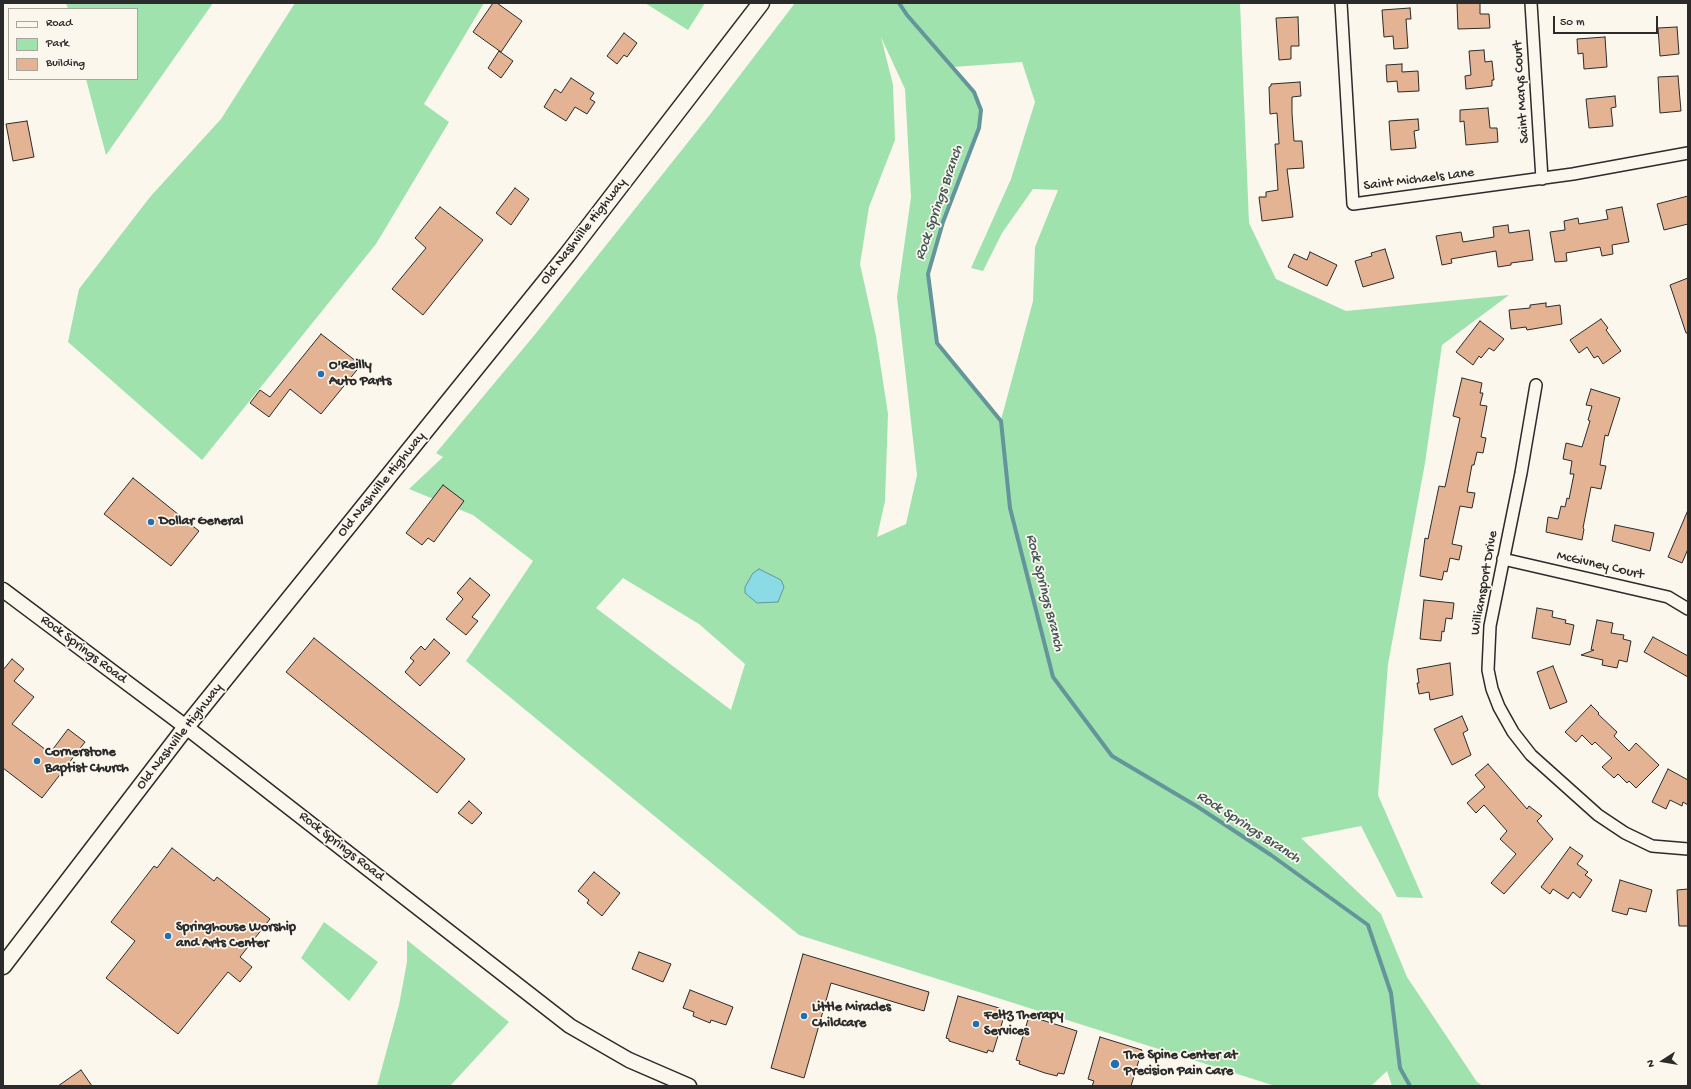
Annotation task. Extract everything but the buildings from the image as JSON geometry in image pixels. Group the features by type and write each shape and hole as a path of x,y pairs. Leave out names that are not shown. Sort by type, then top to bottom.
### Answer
{"main road":[{"name":"Old Nashville Highway","path":"3,966 186,727 567,255 761,3"}],"street":[{"name":"Saint Michaels Lane","path":"1341,3 1353,204 1542,179 1688,153"},
{"name":"Saint Marys Court","path":"1531,3 1542,179"},
{"name":"Williamsport Drive","path":"1536,386 1521,473 1490,626 1488,670 1492,689 1498,707 1513,732 1531,755 1563,786 1598,815 1625,833 1652,846 1688,849"},
{"name":"McGivney Court","path":"1503,559 1668,597 1688,609"},
{"name":"Rock Springs Road","path":"3,590 186,727 570,1026 629,1060 689,1086"}],"green space":[{"path":"66,3 213,3 106,155 86,80 138,80 138,8 68,8"},
{"path":"295,3 484,3 424,104 449,122 376,244 202,460 68,342 79,289 150,197 221,119"},
{"path":"645,3 705,3 688,30"},
{"path":"795,3 1240,3 1249,223 1276,279 1346,311 1509,295 1442,345 1425,463 1388,664 1378,795 1423,898 1397,897 1361,826 1301,838 1381,914 1407,977 1477,1082 1483,1086 1392,1086 1387,1071 1371,1086 1272,1085 799,935 466,661 533,561 473,515 409,489 443,457 436,453 537,332 708,117","holes":["881,37 905,89 911,197 897,297 917,475 906,524 877,537 885,501 888,414 876,336 860,264 869,207 895,140 893,85","1022,62 1035,102 1011,179 971,268 983,271 1002,233 1033,189 1058,190 1035,247 1033,301 1001,420 937,343 928,274 943,221 979,128 981,110 974,92 953,67","623,578 699,624 745,664 731,710 596,608"]},
{"path":"324,922 378,962 349,1001 301,958"},
{"path":"407,940 509,1022 450,1086 377,1086 399,1005 407,962"}],"water":[{"path":"759,569 781,580 784,587 778,602 757,603 745,593 745,587 753,573"}],"waterway":[{"name":"Rock Springs Branch","path":"899,3 907,15 974,92 981,110 979,128 943,222 928,274 937,343 1001,421 1010,508 1053,677 1112,756 1198,807 1271,855 1368,925 1391,993 1400,1068 1410,1086"}],"place":[{"name":"O'Reilly Auto Parts","path":"321,374"},
{"name":"Dollar General","path":"151,522"},
{"name":"Cornerstone Baptist Church","path":"37,761"},
{"name":"Springhouse Worship and Arts Center","path":"168,936"},
{"name":"Little Miracles Childcare","path":"804,1016"},
{"name":"Feltz Therapy Services","path":"976,1024"},
{"name":"The Spine Center at Precision Pain Care","path":"1115,1064"}]}
